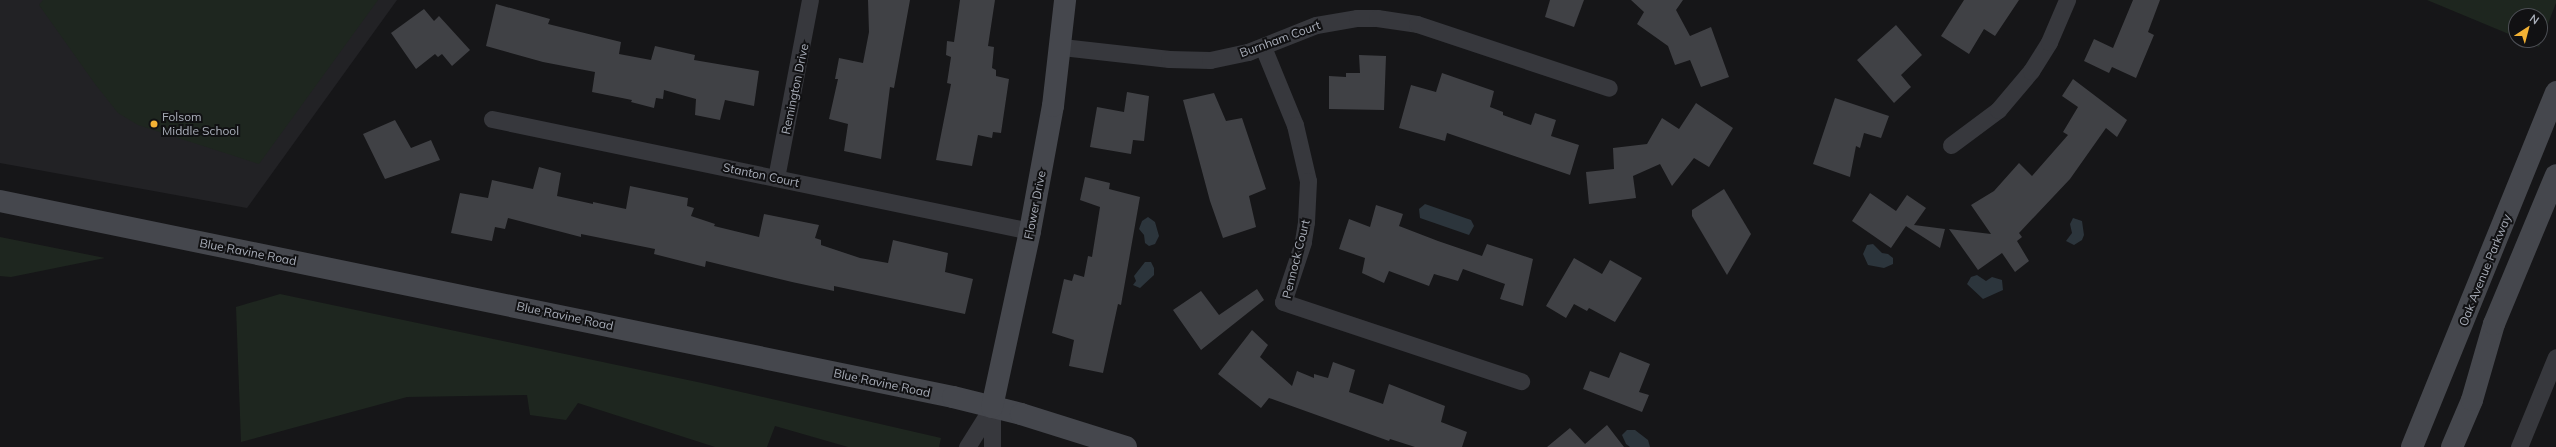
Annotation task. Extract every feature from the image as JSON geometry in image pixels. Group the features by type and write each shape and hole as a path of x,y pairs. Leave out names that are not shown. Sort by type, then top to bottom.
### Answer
{"main road":[{"name":"Flower Drive","path":"992,407 1030,231 1062,47 1065,0"},
{"name":"Oak Avenue Parkway","path":"2412,447 2556,92"},
{"path":"2452,447 2472,400 2494,324 2556,174"},
{"name":"Blue Ravine Road","path":"0,201 593,322 992,407 1126,447"}],"street":[{"name":"Remington Drive","path":"776,178 806,33 810,0"},
{"path":"1951,145 1998,110 2032,72 2049,42 2067,0"},
{"name":"Burnham Court","path":"1062,47 1190,61 1230,57 1263,47 1304,30 1337,21 1363,18 1397,20 1417,24 1609,88"},
{"name":"Pennock Court","path":"1263,47 1295,125 1308,181 1306,222 1303,242 1283,302 1521,381"},
{"name":"Stanton Court","path":"492,119 1030,231"},
{"path":"2519,447 2556,357"},
{"name":"Flower Drive","path":"966,447 992,407"},
{"name":"Flower Drive","path":"992,407 992,447"}],"shaded area":[{"name":"Folsom Middle School","path":"0,0 397,0 247,208 0,163"},
{"path":"43,0 378,0 259,164 138,125 118,113 95,84 39,5"},
{"path":"2427,0 2556,0 2548,24 2548,8 2508,8 2508,34"},
{"path":"1425,204 1471,220 1474,226 1469,235 1420,218 1419,209"},
{"path":"1148,217 1155,222 1159,236 1155,244 1149,246 1145,243 1144,235 1139,229 1142,221"},
{"path":"2073,218 2082,221 2084,235 2082,240 2074,245 2066,241 2072,233 2070,224"},
{"path":"0,237 105,258 11,277 0,276"},
{"path":"1873,244 1882,253 1888,254 1893,258 1893,264 1884,268 1868,265 1863,254 1867,245"},
{"path":"1145,262 1151,262 1154,268 1154,275 1140,288 1133,285 1136,281 1134,276"},
{"path":"1977,275 1986,281 1992,277 2002,280 2003,290 1983,299 1967,284 1971,277"},
{"path":"280,294 702,383 941,438 939,447 848,447 775,426 767,447 715,447 578,403 566,420 530,415 527,395 407,397 241,442 236,307"},
{"path":"1627,430 1635,430 1648,440 1650,447 1630,447 1626,444 1622,435"}],"building":[{"path":"868,0 910,0 894,88 890,87 881,159 844,151 848,124 829,119 838,79 835,79 839,58 863,63 869,32"},
{"path":"960,0 995,0 988,46 994,47 992,68 996,70 996,76 1009,79 1001,133 993,132 992,138 978,135 972,166 936,160 951,84 947,83 951,57 946,55 947,41 954,42"},
{"path":"1550,0 1584,0 1574,27 1545,17"},
{"path":"1631,0 1683,0 1676,10 1690,36 1711,27 1729,77 1701,87 1690,60 1675,65 1668,46 1637,24 1644,12"},
{"path":"1964,0 2019,0 1995,36 1984,29 1969,54 1941,36"},
{"path":"2133,0 2160,0 2148,32 2154,35 2136,78 2112,67 2109,73 2084,61 2094,39 2113,48"},
{"path":"496,4 550,19 548,24 621,42 619,54 651,60 655,46 695,55 694,60 759,71 754,106 725,100 720,120 695,115 696,99 664,90 663,99 656,98 654,108 631,102 632,100 592,92 595,72 543,62 486,46"},
{"path":"424,9 434,21 439,16 470,50 452,66 442,54 438,57 435,54 416,69 391,33"},
{"path":"1896,25 1922,55 1901,75 1911,87 1894,103 1857,60"},
{"path":"1359,55 1386,56 1384,110 1329,109 1329,76 1346,77 1346,73 1360,73"},
{"path":"1442,73 1494,91 1490,107 1503,112 1503,115 1531,125 1535,113 1556,120 1551,136 1579,145 1570,175 1447,133 1445,141 1399,128 1411,85 1436,92"},
{"path":"2073,79 2127,120 2117,137 2106,128 2070,179 2019,233 2022,237 2017,241 2029,261 2015,272 2002,253 1978,270 1949,229 1991,234 1971,205 1994,191 2019,163 2032,176 2068,135 2063,132 2078,107 2062,96"},
{"path":"1127,92 1149,96 1144,141 1133,140 1131,154 1090,147 1097,107 1124,112"},
{"path":"1214,93 1226,121 1242,118 1266,189 1249,196 1256,227 1223,238 1210,201 1183,100"},
{"path":"1835,98 1889,116 1881,138 1864,133 1860,148 1856,146 1850,177 1813,164"},
{"path":"1696,103 1733,128 1709,167 1694,158 1672,186 1660,164 1633,176 1636,198 1589,204 1586,172 1614,169 1613,148 1647,144 1662,118 1679,129"},
{"path":"395,120 411,148 431,140 440,160 385,179 363,134"},
{"path":"539,167 561,173 557,196 593,204 593,202 626,209 630,186 688,198 687,206 694,208 691,216 715,224 714,226 759,237 764,214 819,225 815,238 821,240 821,245 860,258 888,263 893,240 948,253 945,272 973,279 965,314 834,286 834,291 706,261 705,267 654,254 655,249 581,234 581,237 508,218 505,229 495,227 492,241 451,233 460,193 488,198 492,180 533,189"},
{"path":"1085,177 1110,183 1109,189 1140,197 1121,305 1118,304 1103,373 1069,366 1074,340 1052,333 1064,279 1072,281 1074,274 1084,277 1088,256 1092,257 1100,207 1080,200"},
{"path":"1724,189 1751,234 1727,275 1692,216 1692,210"},
{"path":"1870,193 1896,211 1907,195 1926,208 1914,225 1945,229 1940,248 1906,226 1891,248 1852,221"},
{"path":"1376,205 1403,214 1399,226 1438,241 1482,256 1487,244 1533,259 1523,306 1500,299 1505,284 1463,269 1458,281 1434,274 1429,286 1389,271 1384,283 1362,273 1365,258 1339,249 1349,219 1370,227"},
{"path":"1574,258 1602,274 1610,260 1642,278 1615,322 1589,308 1587,311 1574,304 1566,318 1546,306"},
{"path":"1257,289 1264,300 1201,350 1173,310 1201,291 1219,315"},
{"path":"1252,330 1268,345 1260,357 1292,386 1297,371 1314,378 1314,374 1328,378 1333,362 1355,370 1349,392 1383,404 1389,384 1445,406 1441,422 1467,432 1462,447 1415,447 1390,439 1389,441 1269,398 1261,408 1218,374"},
{"path":"1620,352 1650,364 1639,392 1649,395 1642,412 1583,389 1590,371 1609,378"},
{"path":"1607,425 1624,447 1547,447 1570,428 1585,444"}],"place":[{"name":"Folsom Middle School","path":"154,124"}]}
